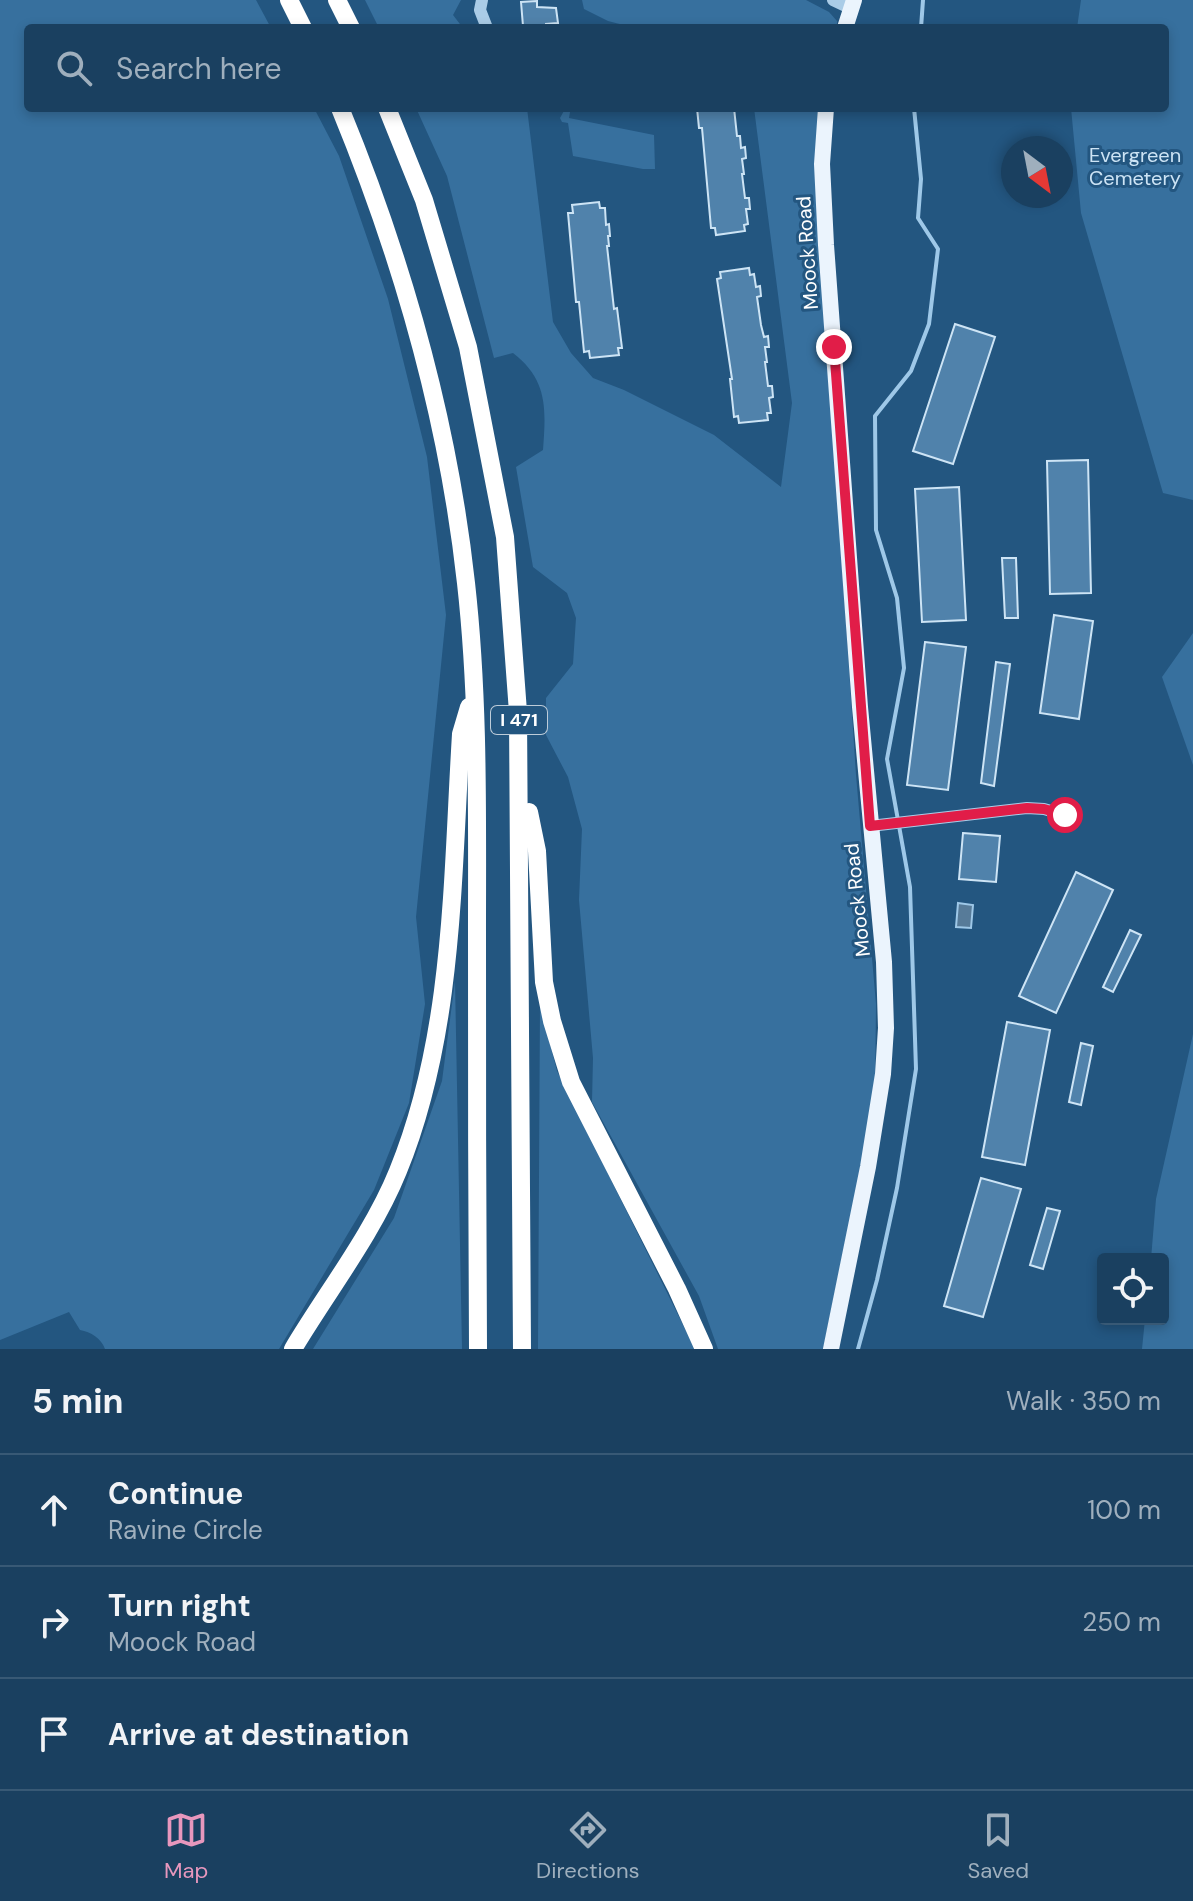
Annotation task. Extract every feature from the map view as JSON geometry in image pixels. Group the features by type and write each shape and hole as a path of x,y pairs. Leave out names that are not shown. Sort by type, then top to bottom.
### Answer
{"highway":[{"path":"289,0 301,24"},
{"path":"337,0 349,24"},
{"name":"I 471","path":"342,112 411,303 447,456 466,583 474,689 478,1349"},
{"name":"I 471","path":"389,112 424,200 468,347 505,537 516,670 520,771 522,1349"},
{"path":"293,1349 389,1192 421,1104 442,992 461,734 474,689"},
{"path":"520,771 537,851 544,982 571,1082 677,1289 704,1349"}],"main road":[{"path":"846,24 853,5"},
{"name":"Moock Road","path":"826,112 822,164 826,245 878,825 886,1028 883,1074 868,1167 831,1349"}],"street":[{"path":"482,0 480,10 485,24"},
{"path":"833,0 853,5"},
{"path":"878,825 1027,808 1065,815"}],"green space":[{"path":"0,0 256,0 269,24 24,24 24,112 316,112 339,156 388,299 427,457 446,615 416,917 425,1004 409,1103 374,1190 279,1349 105,1349 95,1336 80,1330 69,1312 0,1340"},
{"path":"365,0 461,0 453,15 460,24 377,24"},
{"path":"582,0 806,0 829,12 837,24 620,24 584,9"},
{"name":"Evergreen Cemetery","path":"1081,0 1193,0 1193,500 1163,493 1081,213 1071,112 1169,112 1169,24 1078,24"},
{"path":"418,112 527,112 553,322 571,353 593,378 714,435 781,487 792,403 755,112 819,112 834,440 856,775 876,1004 875,1097 823,1349 718,1349 699,1296 592,1102 593,1058 579,900 582,829 568,777 546,735 546,698 573,664 576,618 567,593 533,567 516,467 543,450 544,408 539,385 524,363 513,353 494,358 447,176"},
{"path":"563,112 570,112 569,118 654,135 655,169 573,156 568,123 560,118"},
{"path":"1193,633 1193,765 1162,677"},
{"path":"455,981 462,1349 313,1349 394,1218 442,1081"},
{"path":"540,1005 557,1071 695,1349 538,1349"},
{"path":"1193,1034 1193,1349 1142,1349 1144,1325 1169,1325 1169,1253 1152,1253 1156,1199"}],"shaded area":[{"path":"958,903 973,905 971,928 956,927"}],"building":[{"path":"537,1 537,7 556,8 558,23 523,24 521,2"},
{"path":"697,112 734,112 737,136 740,136 741,148 745,147 746,158 742,159 742,174 745,198 749,198 750,209 746,209 748,224 744,225 745,231 716,235 715,228 711,228 702,128 699,128"},
{"path":"599,202 600,208 605,208 606,225 609,224 607,246 622,348 618,348 619,355 590,358 589,351 584,352 579,302 576,302 568,213 573,213 572,205"},
{"path":"749,268 750,275 754,274 756,287 760,286 761,296 757,297 764,337 768,336 765,362 768,386 772,386 773,397 769,398 771,413 767,413 768,420 739,423 738,416 734,417 732,379 717,279 721,278 720,272"},
{"path":"955,324 995,337 953,464 913,451"},
{"path":"1088,460 1091,593 1050,594 1047,461"},
{"path":"959,487 966,620 922,622 915,489"},
{"path":"1002,558 1016,558 1018,618 1005,618"},
{"path":"1054,615 1093,621 1079,719 1040,713"},
{"path":"925,642 966,647 948,790 907,785"},
{"path":"996,662 1010,664 994,786 981,783"},
{"path":"963,833 1000,836 996,882 959,879"},
{"path":"1076,872 1113,890 1056,1013 1019,996"},
{"path":"1130,930 1141,935 1113,992 1103,987"},
{"path":"1007,1022 1050,1030 1025,1165 982,1157"},
{"path":"1081,1043 1093,1046 1081,1105 1069,1102"},
{"path":"981,1178 1021,1189 983,1317 944,1306"},
{"path":"1047,1208 1060,1211 1043,1269 1030,1265"}],"waterway":[{"path":"921,24 923,0"},
{"path":"858,1349 897,1188 916,1069 910,887 887,759 904,668 897,598 876,530 875,416 911,371 929,324 938,249 918,218 921,179 914,112"}],"route":[{"path":"834,347 870,826 1027,808 1065,815"}]}
